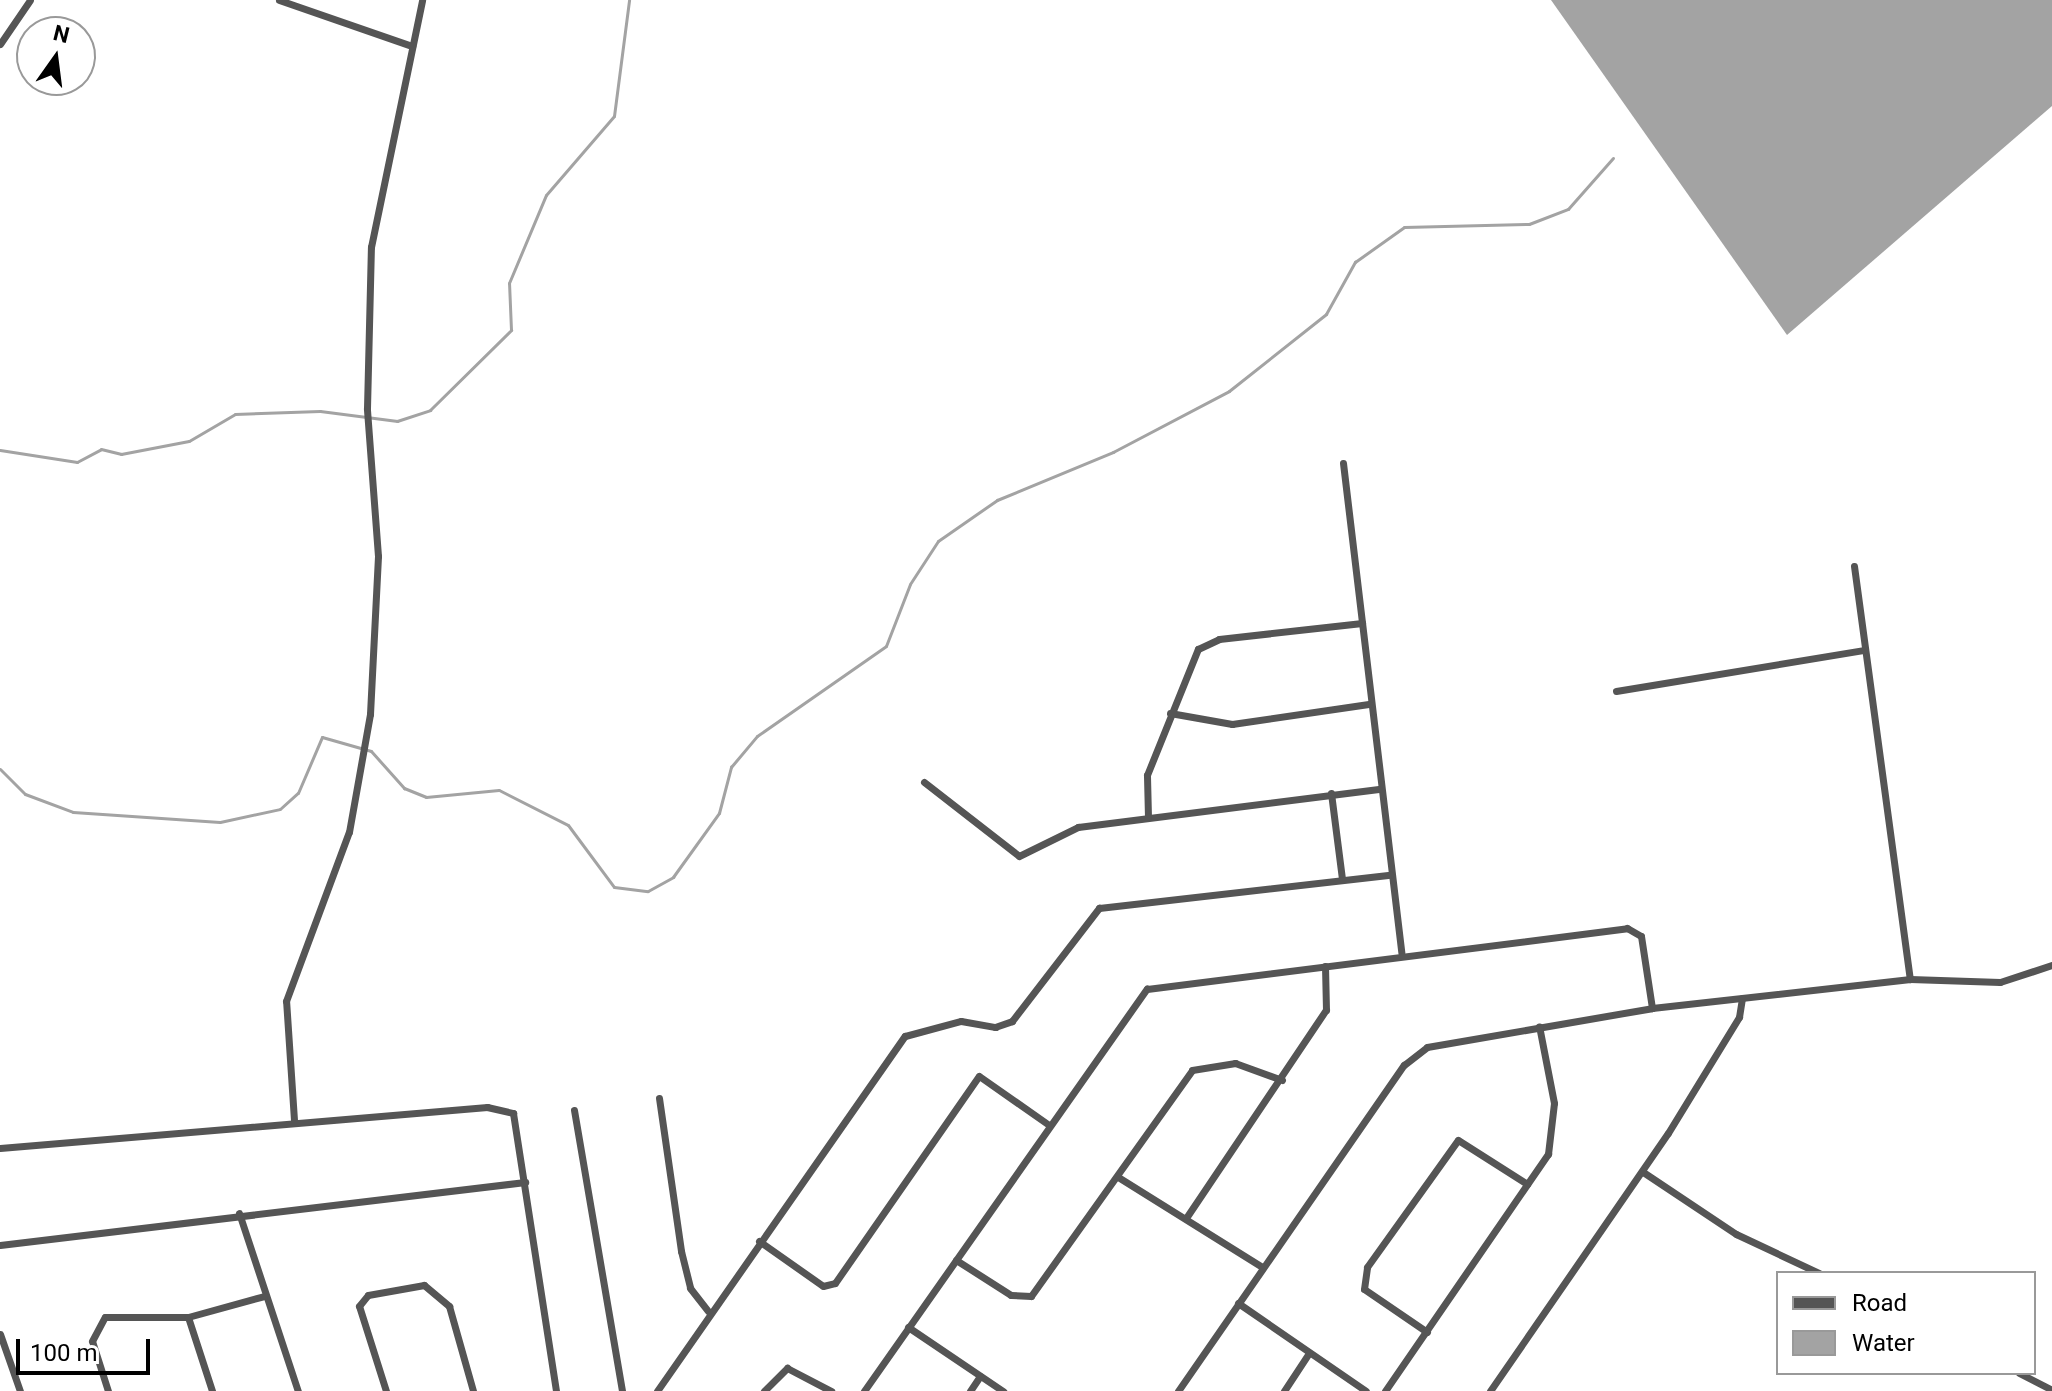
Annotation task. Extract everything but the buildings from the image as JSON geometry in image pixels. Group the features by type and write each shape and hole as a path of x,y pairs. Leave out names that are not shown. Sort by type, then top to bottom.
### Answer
{"street":[{"path":"0,44 30,0"},
{"path":"279,0 412,46"},
{"path":"294,1120 286,1001 361,789 370,714 378,556 367,408 371,247 422,0"},
{"path":"1343,463 1379,789 1401,953"},
{"path":"1854,566 1910,979"},
{"path":"1148,817 1147,775 1170,713 1207,642 1362,623"},
{"path":"1616,691 1865,650"},
{"path":"1170,713 1232,724 1369,704"},
{"path":"924,782 1019,856 1078,827 1379,789"},
{"path":"1331,793 1342,879"},
{"path":"657,1391 708,1311 905,1036 961,1021 995,1027 1012,1021 1099,908 1390,875"},
{"path":"864,1391 1147,989 1401,953 1630,928 1641,936 1652,1008"},
{"path":"1178,1391 1412,1056 1539,1026 1652,1008 1910,979 2000,982 2052,965"},
{"path":"1186,1218 1282,1080 1328,1005 1325,966"},
{"path":"1490,1391 1643,1172 1739,1017 1742,998"},
{"path":"1385,1391 1527,1184 1554,1128 1539,1026"},
{"path":"956,1260 1011,1295 1031,1296 1201,1064 1235,1063 1282,1080"},
{"path":"759,1241 823,1286 835,1283 979,1076 1049,1125"},
{"path":"659,1098 681,1251 690,1288 708,1311"},
{"path":"0,1148 294,1120 487,1107 513,1113 556,1391"},
{"path":"574,1110 622,1391"},
{"path":"1427,1332 1364,1289 1367,1267 1458,1140 1527,1184"},
{"path":"1643,1172 1736,1234 1815,1271"},
{"path":"1118,1177 1262,1267"},
{"path":"0,1245 239,1213 525,1182"},
{"path":"239,1213 298,1391"},
{"path":"386,1391 359,1306 368,1295 424,1285 449,1306 473,1391"},
{"path":"108,1391 92,1341 100,1321 112,1315 188,1317 264,1296"},
{"path":"1238,1303 1366,1391"},
{"path":"188,1317 212,1391"},
{"path":"908,1327 1003,1391"},
{"path":"0,1334 20,1391"},
{"path":"1284,1391 1309,1353"},
{"path":"764,1391 787,1368 831,1391"},
{"path":"2023,1375 2052,1390"},
{"path":"970,1391 980,1376"}],"water":[{"path":"1551,0 2052,0 2052,106 1787,335"}],"waterway":[{"path":"0,450 77,462 101,449 121,454 189,441 235,414 320,411 397,421 430,410 511,330 509,283 546,195 614,116 629,0"},
{"path":"0,769 25,794 73,812 220,822 280,809 298,793 322,737 371,751 404,788 426,797 499,790 568,825 614,887 648,891 673,877 719,813 731,767 757,736 886,646 910,584 938,541 997,500 1113,452 1229,391 1326,314 1355,262 1404,227 1529,224 1568,209 1613,158"}]}
